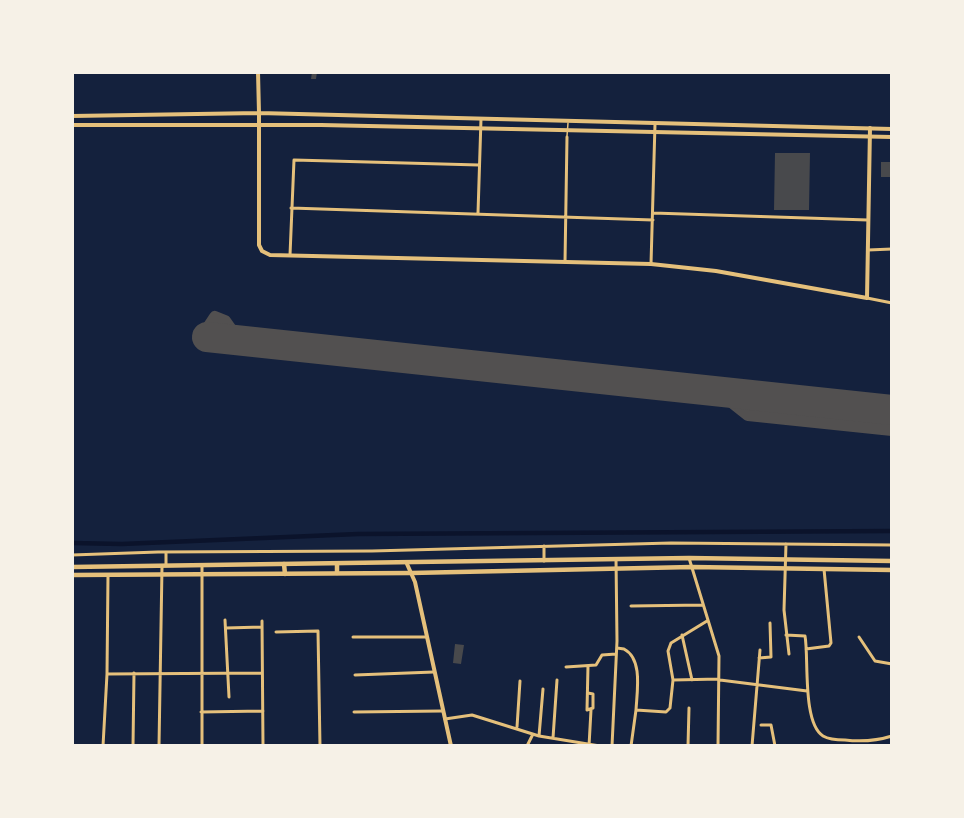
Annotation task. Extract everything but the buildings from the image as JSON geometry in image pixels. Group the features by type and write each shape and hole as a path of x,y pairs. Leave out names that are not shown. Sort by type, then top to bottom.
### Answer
{"main road":[{"path":"258,72 259,245 262,251 270,255 651,264 716,271 867,298 870,129"},
{"path":"72,116 259,113 892,129"},
{"path":"321,115 321,125"},
{"path":"72,125 258,124 892,137"},
{"path":"72,567 407,564 689,558 892,561"},
{"path":"284,564 285,574"},
{"path":"337,564 337,573"},
{"path":"407,564 427,636 451,746"},
{"path":"72,575 411,573 692,567 892,570"}],"street":[{"path":"478,214 481,119"},
{"path":"651,264 655,124"},
{"path":"565,262 567,137"},
{"path":"290,255 292,164 295,159 479,165"},
{"path":"291,208 653,220"},
{"path":"653,213 868,220"},
{"path":"868,250 892,249"},
{"path":"867,298 892,303"},
{"path":"72,555 372,551 671,543 892,545"},
{"path":"786,544 786,635 789,654"},
{"path":"544,546 544,561"},
{"path":"159,746 162,575 166,552"},
{"path":"689,558 719,656 718,746"},
{"path":"612,746 617,648 616,559"},
{"path":"202,565 202,746"},
{"path":"806,649 829,646 831,643 824,569"},
{"path":"103,746 107,674 108,575"},
{"path":"631,606 703,605"},
{"path":"225,620 229,697"},
{"path":"262,621 263,746"},
{"path":"636,710 669,711 673,681 668,647 682,635 707,621"},
{"path":"759,658 771,657 770,623"},
{"path":"226,628 262,627"},
{"path":"276,632 318,631 320,746"},
{"path":"786,635 803,634 806,649 807,691 819,732 824,737 868,741 892,736"},
{"path":"682,635 692,680"},
{"path":"353,637 427,636"},
{"path":"859,637 875,661 892,664"},
{"path":"617,648 624,649 633,658 637,684 631,746"},
{"path":"752,746 760,650"},
{"path":"566,667 598,664 602,655 616,654"},
{"path":"588,666 586,709 591,710"},
{"path":"356,675 434,672"},
{"path":"133,746 134,673"},
{"path":"107,674 262,673"},
{"path":"553,738 557,680"},
{"path":"517,728 520,681"},
{"path":"673,681 743,681 756,686 807,691"},
{"path":"539,736 543,689"},
{"path":"588,693 593,694 589,745"},
{"path":"688,746 689,708"},
{"path":"201,712 263,711"},
{"path":"354,712 442,711"},
{"path":"444,719 472,715 539,736 600,746"},
{"path":"761,725 771,725 775,746"},
{"path":"527,746 532,734"},
{"path":"839,740 839,746"},
{"path":"868,741 868,746"}],"lane":[{"path":"567,137 568,122"}],"waterway":[{"path":"72,543 122,544 358,534 892,531"}],"taxiway":[{"path":"207,337 209,326 215,317 225,321 239,341"},
{"path":"719,392 748,415 892,430"}],"runway":[{"path":"207,337 892,410"}]}
